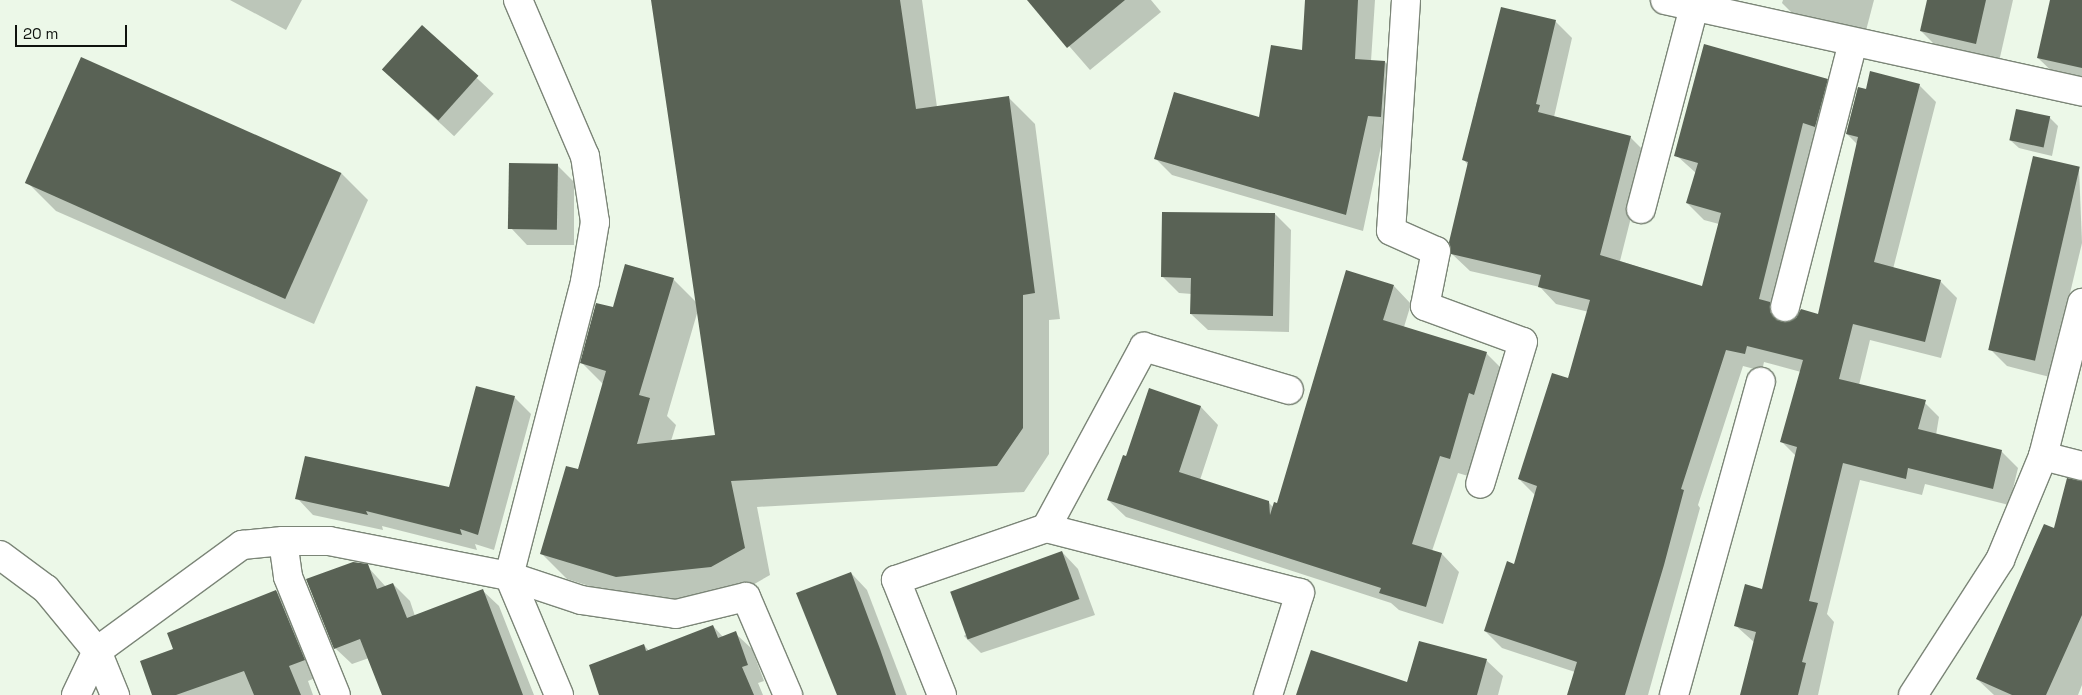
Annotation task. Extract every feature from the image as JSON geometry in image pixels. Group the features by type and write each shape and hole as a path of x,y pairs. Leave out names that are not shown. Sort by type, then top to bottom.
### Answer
{"street":[{"path":"518,0 585,156 595,222 585,282 509,576 559,695"},
{"path":"1406,0 1391,231 1436,251 1425,306 1523,342 1480,484"},
{"path":"1665,0 1852,43 2082,92"},
{"path":"1640,209 1694,7"},
{"path":"1786,307 1852,43"},
{"path":"1912,695 2000,560 2043,456 2082,303"},
{"path":"1046,528 1144,347 1290,390"},
{"path":"1674,695 1761,382"},
{"path":"2043,456 2082,466"},
{"path":"942,695 896,580 1046,528 1300,593 1268,695"},
{"path":"283,540 288,577 336,695"},
{"path":"76,695 97,651 242,544 283,540 330,542 509,576 581,600 676,614 746,597 788,695"},
{"path":"0,556 46,589 97,651 115,695"}],"building":[{"path":"651,0 900,0 916,109 1009,96 1035,293 1023,295 1023,428 997,466 731,481 745,548 711,567 616,577 540,554 566,466 578,469 606,371 580,363 596,303 613,307 625,264 674,278 639,395 650,398 637,444 715,435"},
{"path":"1027,0 1125,0 1067,48"},
{"path":"1305,0 1358,0 1355,59 1385,61 1381,117 1368,116 1346,215 1154,159 1174,92 1259,117 1271,45 1302,50"},
{"path":"1927,0 1986,0 1976,44 1920,31"},
{"path":"2050,0 2082,0 2082,68 2037,58"},
{"path":"1501,7 1556,20 1536,104 1540,105 1538,112 1631,136 1600,255 1702,286 1721,213 1686,203 1698,163 1674,156 1704,44 1828,79 1815,127 1803,123 1759,299 1770,302 1770,312 1782,322 1796,318 1801,309 1818,314 1858,137 1846,134 1858,87 1866,89 1870,71 1920,84 1874,262 1941,280 1925,342 1853,324 1839,379 1926,400 1918,429 2002,450 1993,489 1908,468 1906,479 1843,463 1809,601 1818,603 1802,662 1806,663 1798,695 1740,695 1756,632 1734,626 1745,584 1762,589 1797,447 1780,442 1803,360 1747,346 1745,354 1726,350 1681,489 1684,490 1664,565 1625,695 1567,695 1577,662 1484,631 1507,561 1514,564 1537,486 1518,479 1552,373 1568,378 1590,300 1538,287 1541,275 1451,254 1449,242 1468,162 1462,160"},
{"path":"422,25 478,76 438,120 382,70"},
{"path":"81,57 341,173 285,299 25,183"},
{"path":"2016,109 2050,116 2044,148 2009,140"},
{"path":"2033,156 2080,167 2035,361 1988,350"},
{"path":"509,163 558,164 557,230 508,229"},
{"path":"1162,212 1275,213 1273,316 1190,314 1191,278 1161,277"},
{"path":"1346,270 1394,285 1383,320 1487,352 1474,395 1469,393 1450,459 1440,456 1412,544 1442,553 1426,607 1379,593 1381,588 1107,500 1123,455 1126,456 1149,388 1201,406 1179,472 1269,501 1270,515 1274,502 1277,503"},
{"path":"476,386 515,396 478,535 460,529 462,535 366,511 368,515 295,499 305,456 449,487"},
{"path":"2067,478 2082,481 2082,615 2046,695 2012,695 1976,679 2044,524 2054,528"},
{"path":"1062,551 1079,599 968,640 950,592"},
{"path":"353,562 368,564 377,589 393,583 407,618 483,589 523,695 382,695 360,639 334,649 306,579"},
{"path":"851,572 896,695 837,695 796,593"},
{"path":"276,590 305,660 289,666 301,695 254,695 244,671 176,695 152,695 140,661 173,649 167,633"},
{"path":"713,625 718,638 736,631 748,665 742,667 754,695 599,695 589,665 644,644 646,651"},
{"path":"1419,641 1487,659 1477,695 1296,695 1311,650 1407,682"}]}
